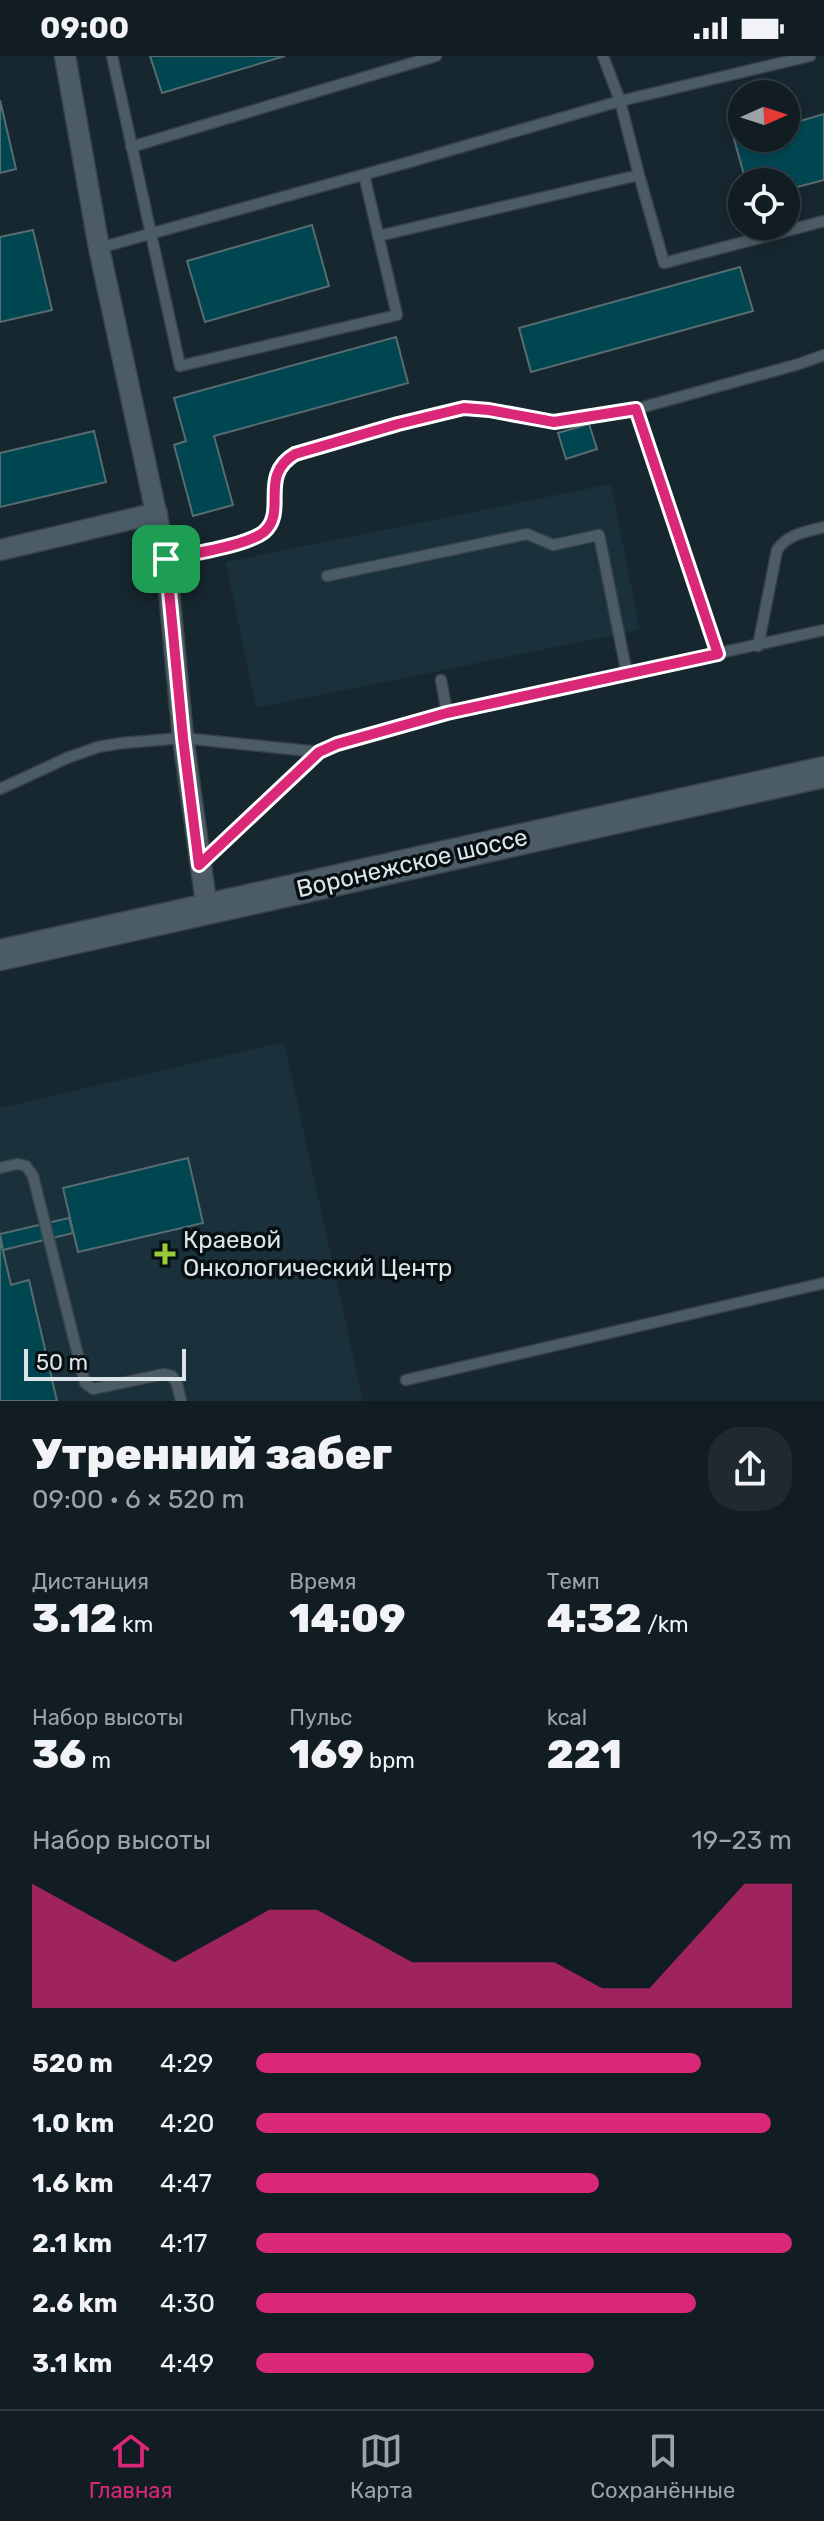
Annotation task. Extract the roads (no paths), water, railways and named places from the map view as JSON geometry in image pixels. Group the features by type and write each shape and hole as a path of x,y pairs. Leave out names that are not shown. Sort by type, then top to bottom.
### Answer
{"main road":[{"name":"Воронежское шоссе","path":"0,955 824,772"}],"street":[{"path":"65,56 99,248 166,559 183,738 207,909"},
{"path":"0,550 157,513"}],"lane":[{"path":"112,56 180,366 397,315 364,175"},
{"path":"131,147 436,56"},
{"path":"603,56 620,101 664,263 824,221"},
{"path":"99,248 620,101 810,56"},
{"path":"378,236 639,175"},
{"path":"166,559 254,539 267,529 273,516 276,474 283,462 295,454 464,408 554,422 636,409 824,355"},
{"path":"636,409 718,654"},
{"path":"758,646 777,550 784,540 824,527"},
{"path":"327,576 527,534 553,545 599,535 627,674"},
{"path":"199,865 319,752 337,744 447,713 824,630"},
{"path":"441,680 447,713"},
{"path":"0,789 98,747 183,738 319,752"},
{"path":"0,1168 17,1164 26,1166 33,1176 85,1383 93,1389 164,1374 172,1376 181,1401"},
{"path":"406,1380 824,1283"}],"place":[{"name":"Краевой Онкологический Центр","path":"165,1254"}]}
